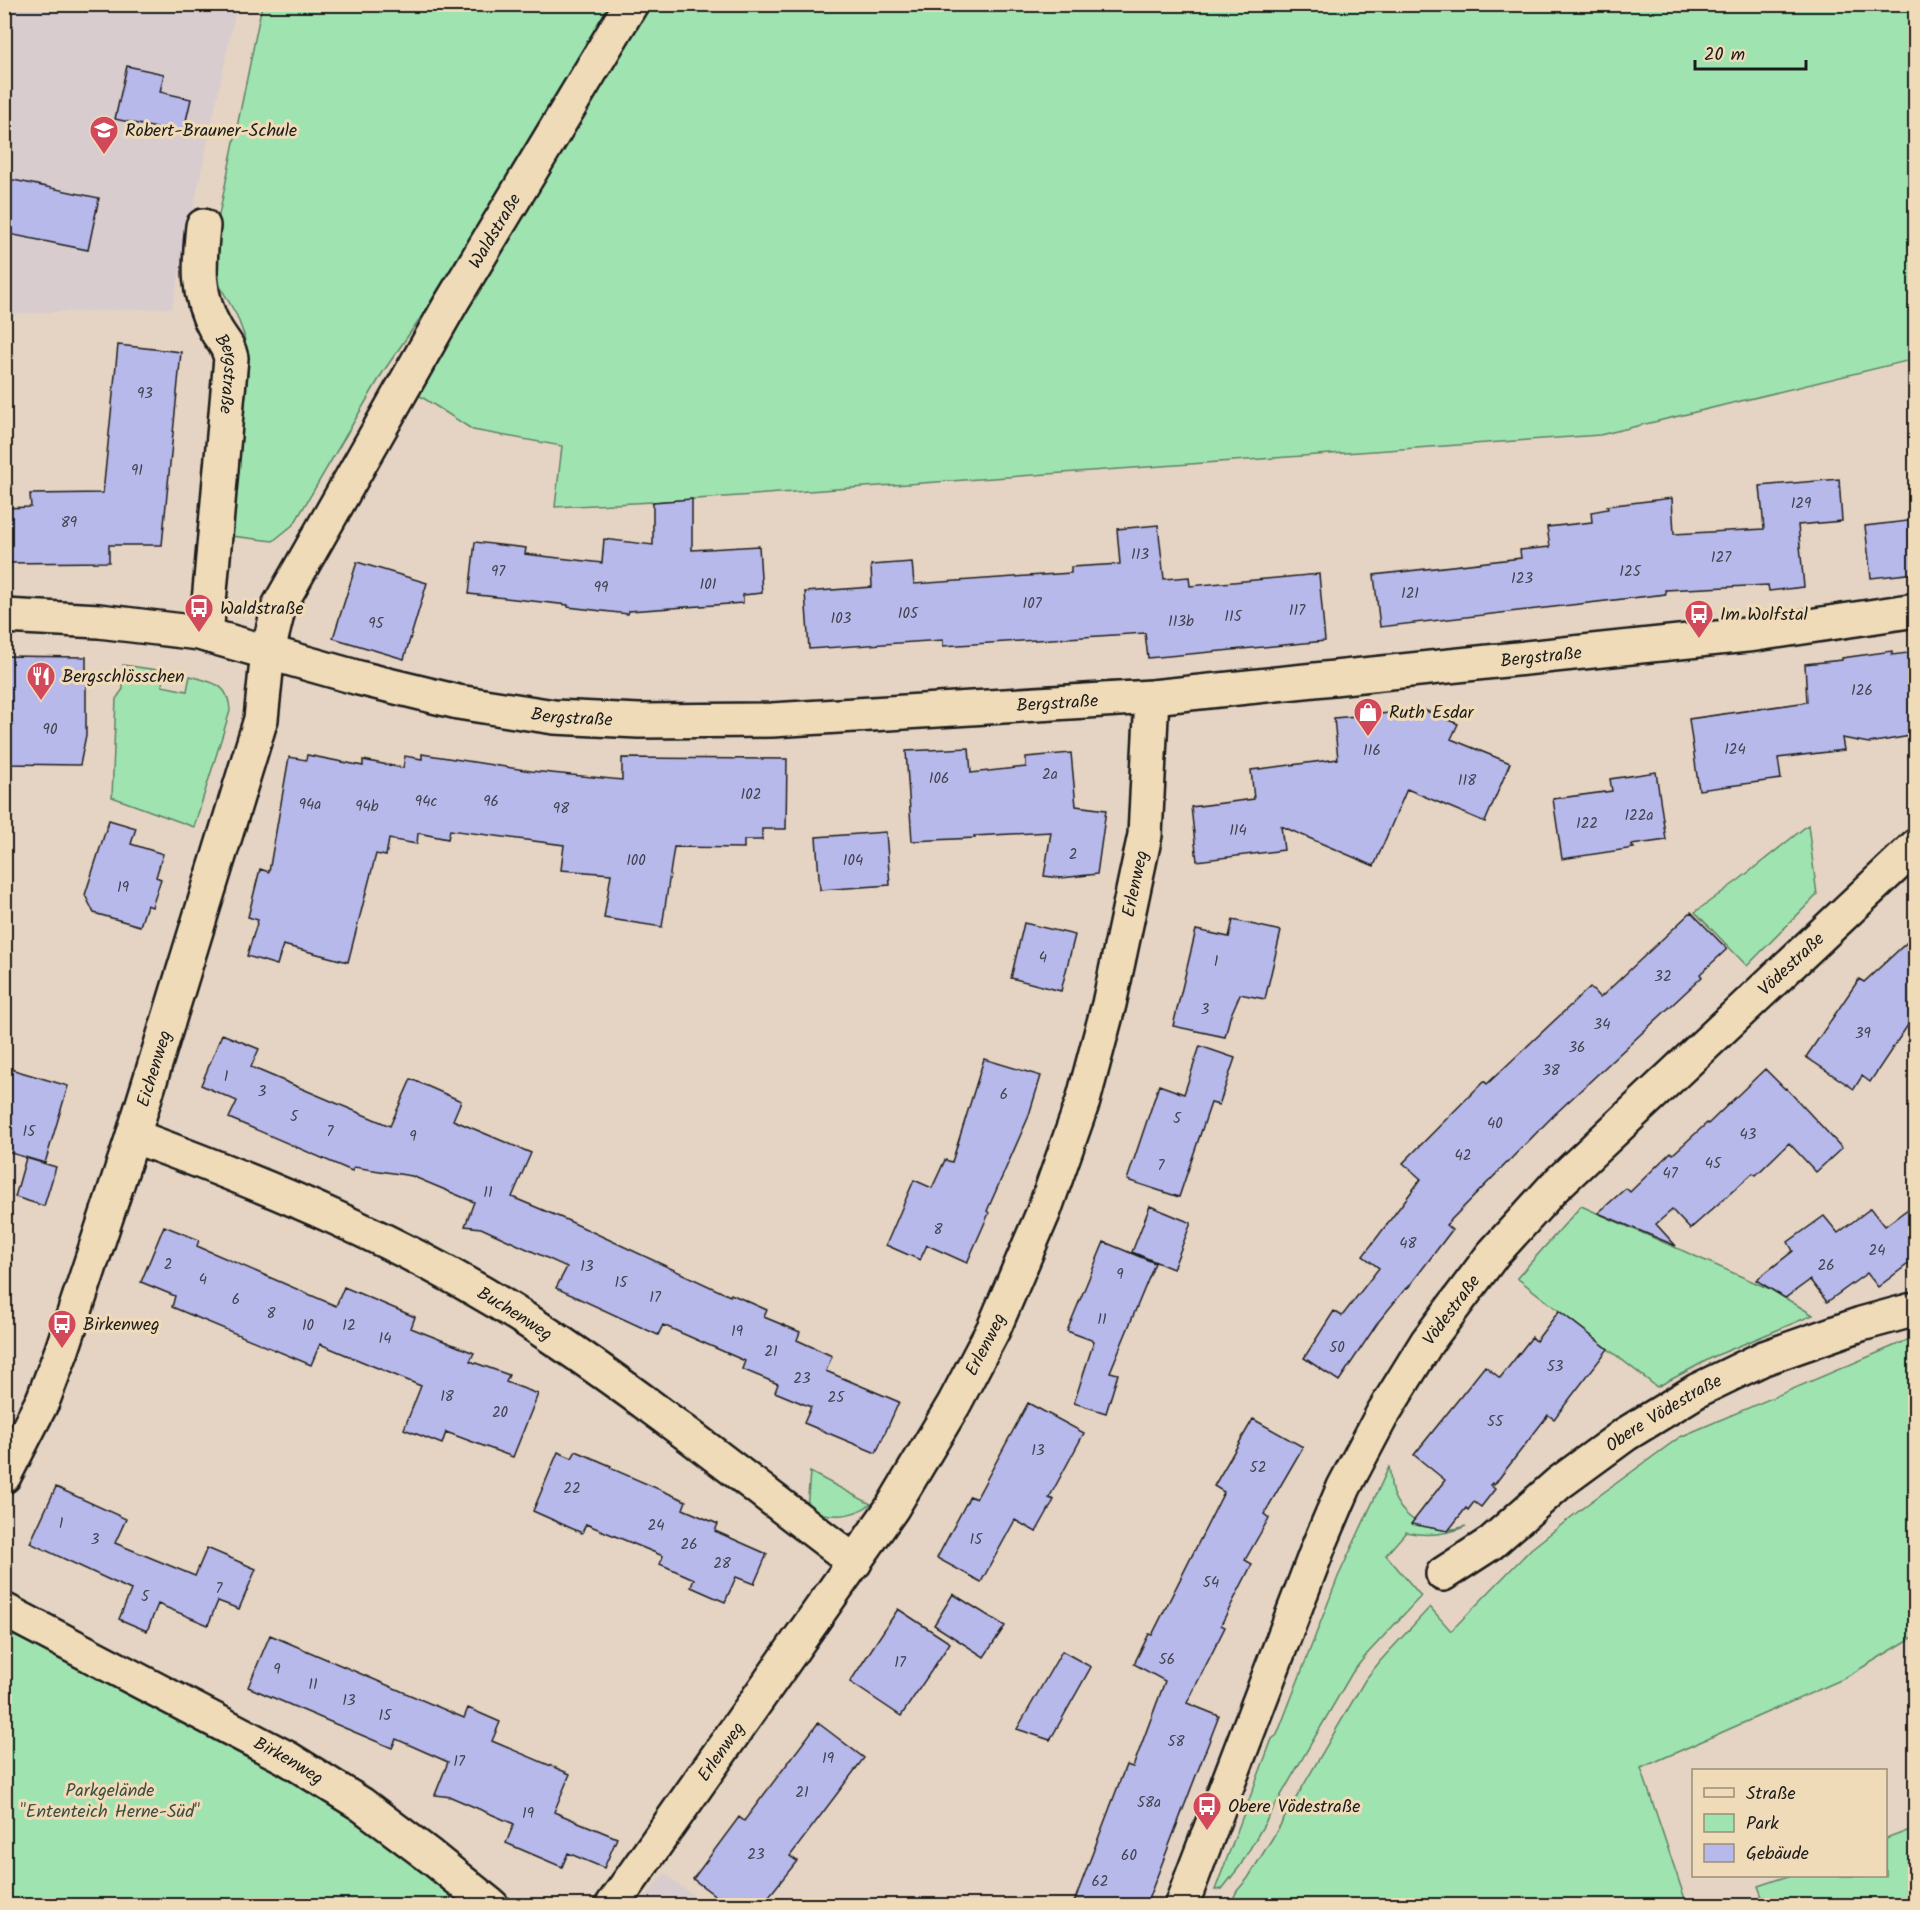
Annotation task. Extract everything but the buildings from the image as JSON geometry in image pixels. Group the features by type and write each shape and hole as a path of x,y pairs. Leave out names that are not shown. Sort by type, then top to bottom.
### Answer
{"street":[{"name":"Waldstraße","path":"268,651 279,606 445,314 631,4"},
{"name":"Bergstraße","path":"203,226 199,274 201,286 216,330 228,346 231,358 206,635"},
{"name":"Bergstraße","path":"4,616 107,622 206,635 359,678 458,702 555,717 639,721 772,720 1152,697 1756,633 1916,610"},
{"name":"Eichenweg","path":"4,1476 12,1442 43,1400 62,1350 133,1136 261,719 268,651"},
{"name":"Erlenweg","path":"612,1905 892,1508 954,1404 994,1328 1044,1210 1083,1101 1109,1004 1145,836 1152,697"},
{"name":"Vödestraße","path":"1181,1905 1315,1554 1344,1487 1382,1415 1427,1342 1493,1254 1554,1187 1916,846"},
{"name":"Buchenweg","path":"133,1136 226,1170 315,1207 448,1274 533,1324 651,1407 855,1562"},
{"name":"Obere Vödestraße","path":"1443,1574 1491,1543 1559,1483 1626,1434 1698,1390 1764,1358 1861,1324 1916,1309"},
{"name":"Birkenweg","path":"4,1610 296,1764 361,1804 492,1905"}],"shaded area":[{"name":"Robert-Brauner-Schule","path":"4,5 237,5 172,308 5,314"},
{"path":"664,1873 706,1905 639,1905"}],"green space":[{"path":"262,5 610,5 462,251 383,372 294,524 273,541 231,536 248,373 244,335 237,316 216,279 213,264 219,215"},
{"path":"650,5 1915,5 1915,359 1600,435 555,507 562,446 473,430 417,394"},
{"path":"123,665 164,671 162,686 187,691 190,676 218,686 227,695 230,711 194,827 112,797 116,699 123,689"},
{"path":"1808,825 1817,895 1747,966 1695,912"},
{"path":"1581,1206 1772,1290 1813,1315 1715,1356 1657,1387 1517,1278"},
{"path":"1915,1337 1915,1636 1843,1679 1641,1768 1687,1905 1230,1905 1278,1829 1365,1680 1430,1607 1451,1631 1531,1549 1589,1503 1680,1437"},
{"path":"1389,1467 1393,1494 1405,1513 1414,1520 1433,1528 1455,1529 1466,1526 1451,1531 1436,1534 1406,1532 1386,1555 1421,1596 1352,1673 1240,1866 1222,1889 1215,1890 1272,1739 1277,1735 1338,1577"},
{"path":"810,1472 871,1504 855,1512 840,1515 807,1510"},
{"name":"Parkgelände \"Ententeich Herne-Süd\"","path":"4,1631 99,1676 251,1756 304,1787 369,1828 472,1905 5,1905"},
{"path":"1915,1828 1915,1905 1765,1905 1758,1886 1785,1877 1887,1877 1887,1839"}],"place":[{"name":"Robert-Brauner-Schule","path":"104,156"},
{"name":"Waldstraße","path":"199,634"},
{"name":"Im Wolfstal","path":"1699,640"},
{"name":"Bergschlösschen","path":"41,702"},
{"name":"Ruth Esdar","path":"1368,738"},
{"name":"Birkenweg","path":"62,1350"},
{"name":"Obere Vödestraße","path":"1207,1832"}]}
